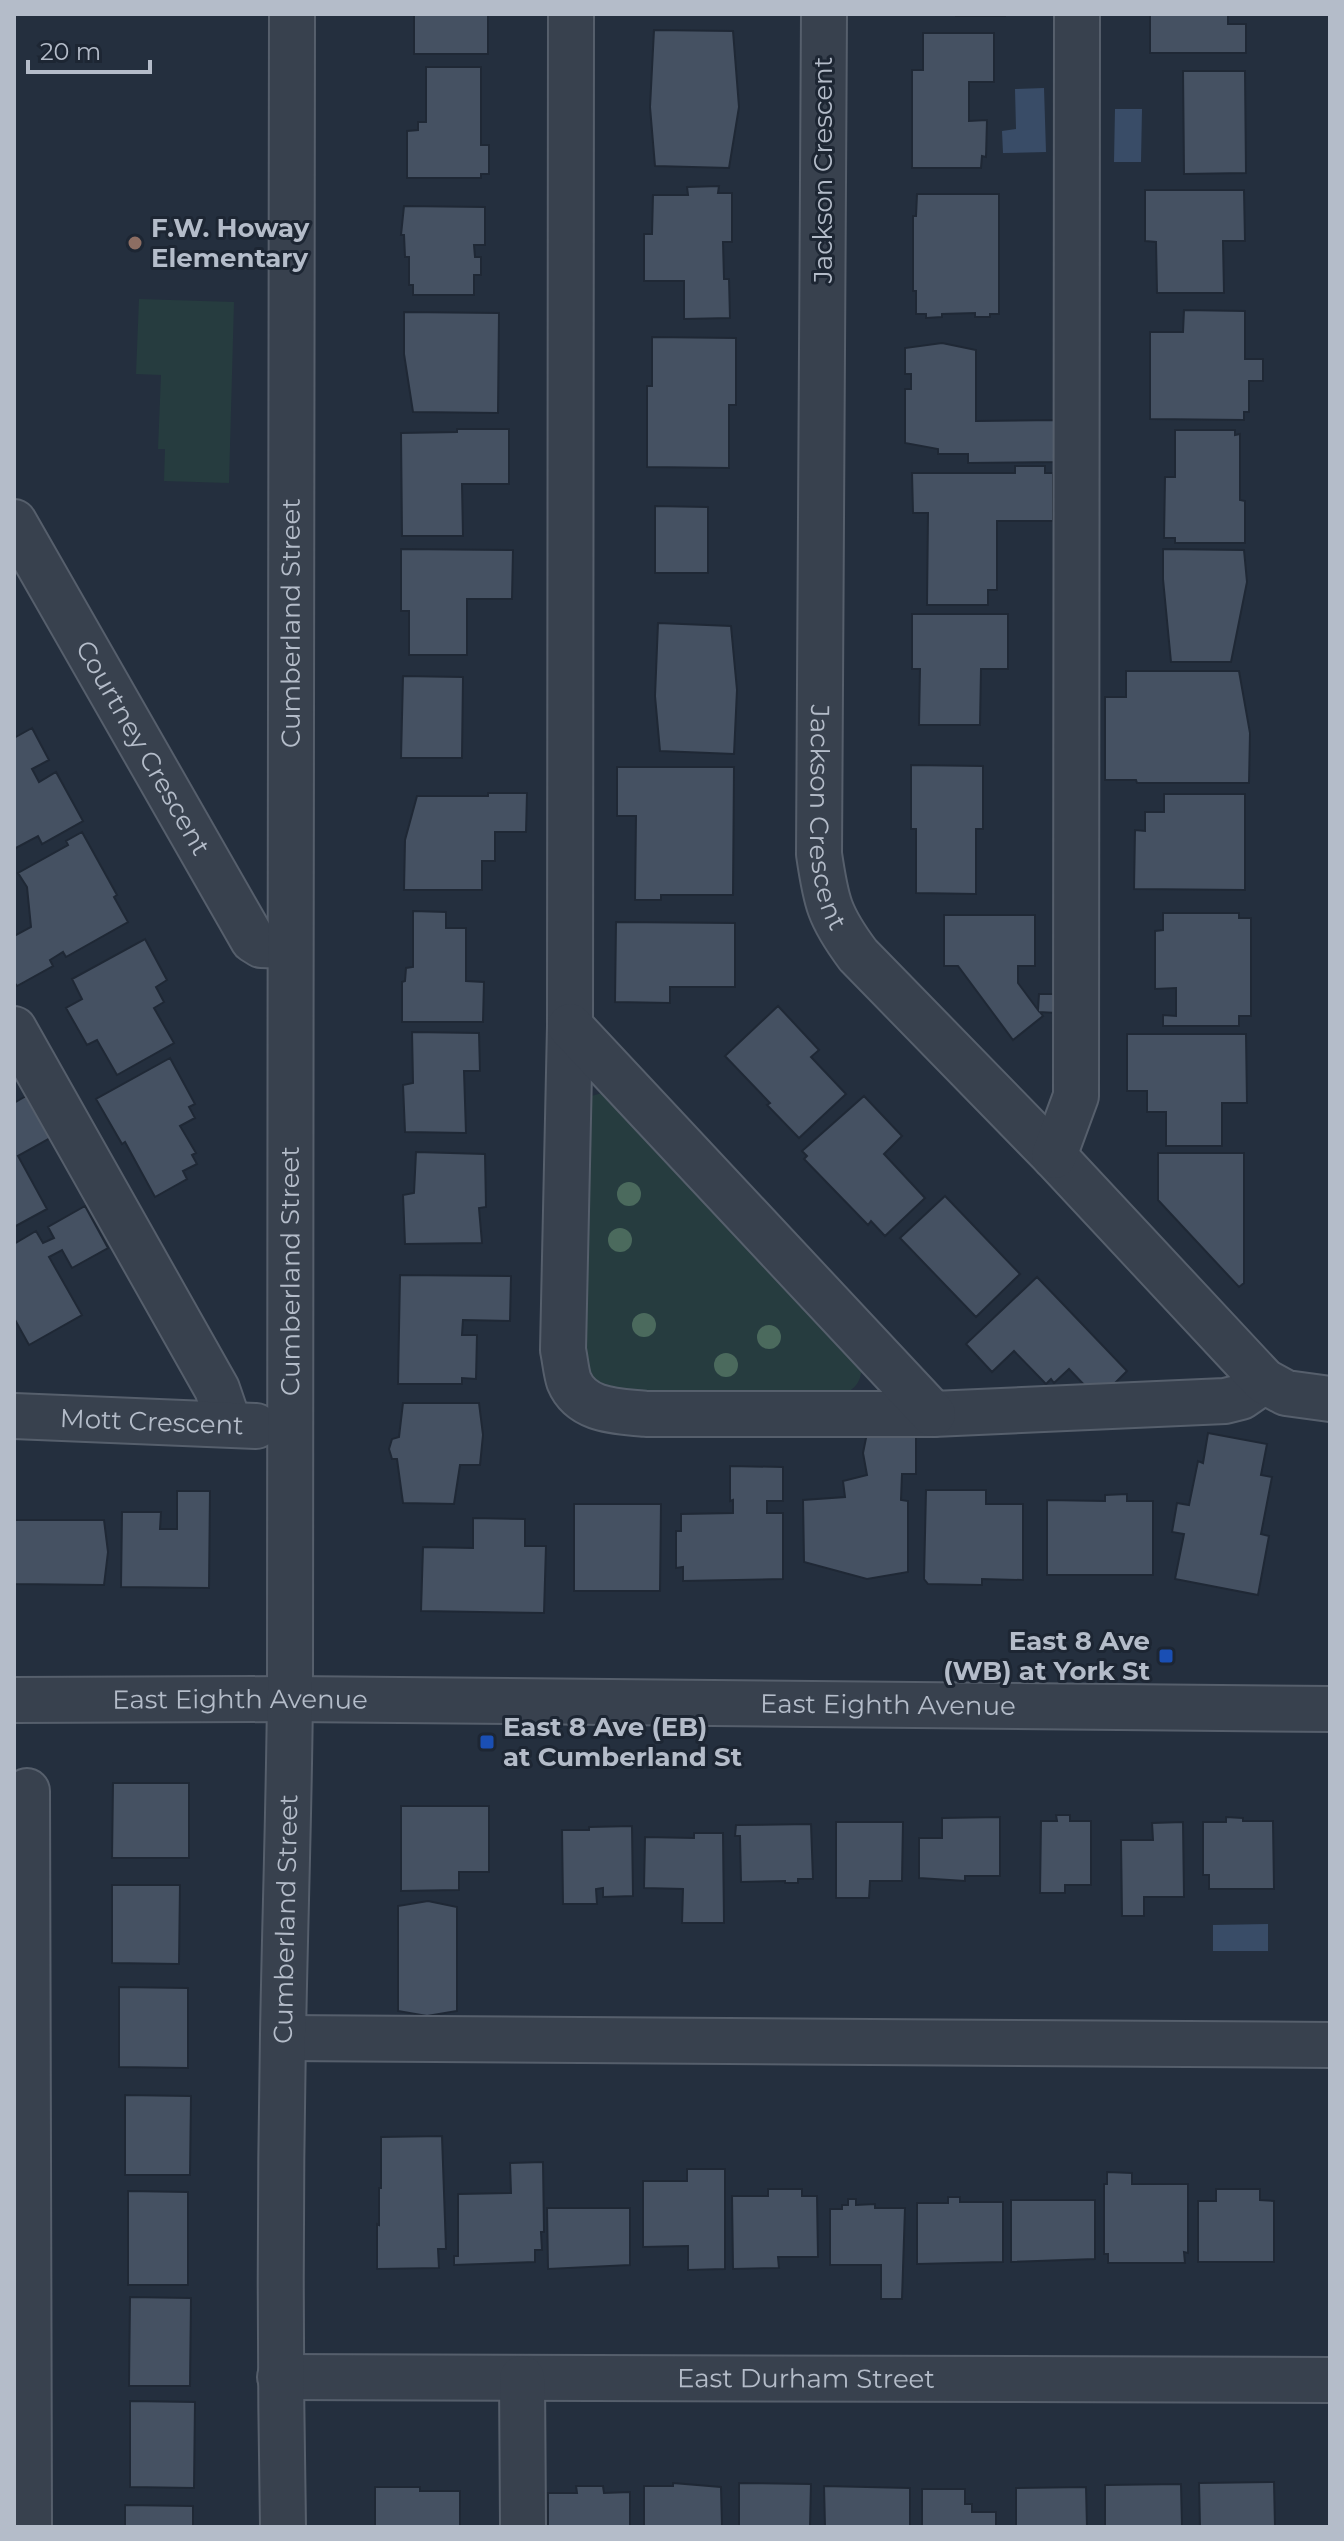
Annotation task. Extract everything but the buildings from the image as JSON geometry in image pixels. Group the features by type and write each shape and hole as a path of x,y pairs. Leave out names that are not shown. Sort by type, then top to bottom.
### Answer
{"street":[{"name":"Cumberland Street","path":"283,2527 280,2377 291,1429 292,14"},
{"path":"571,14 570,1026 563,1350 569,1381 584,1401 609,1411 646,1414 933,1414 1225,1401 1241,1397 1264,1381"},
{"name":"Jackson Crescent","path":"824,14 819,854 826,900 837,927 858,955 1054,1156 1264,1381 1286,1393 1330,1399"},
{"path":"1054,1156 1076,1096 1077,14"},
{"name":"Courtney Crescent","path":"14,522 253,940 261,945 289,946"},
{"path":"570,1026 933,1414"},
{"path":"14,1029 217,1389 229,1424"},
{"name":"Mott Crescent","path":"14,1416 291,1429"},
{"name":"East Eighth Avenue","path":"14,1700 290,1699 1330,1709"},
{"path":"27,1791 29,2527"},
{"path":"283,2038 1330,2045"},
{"name":"East Durham Street","path":"280,2377 1330,2380"},
{"path":"522,2378 523,2527"}],"green space":[{"path":"139,299 234,302 229,483 164,481 165,449 158,449 161,375 136,374"},
{"path":"610,1094 862,1365 859,1381 852,1389 848,1392 623,1394 597,1384 579,1364 588,1097"}],"water":[{"path":"1044,88 1046,152 1003,153 1002,131 1016,129 1015,89"},
{"path":"1115,109 1142,109 1141,162 1114,162"},
{"path":"1268,1924 1268,1951 1213,1951 1213,1925"}],"place":[{"name":"F.W. Howay Elementary","path":"135,243"},
{"name":"East 8 Ave (WB) at York St","path":"1166,1656"},
{"name":"East 8 Ave (EB) at Cumberland St","path":"487,1742"}]}
